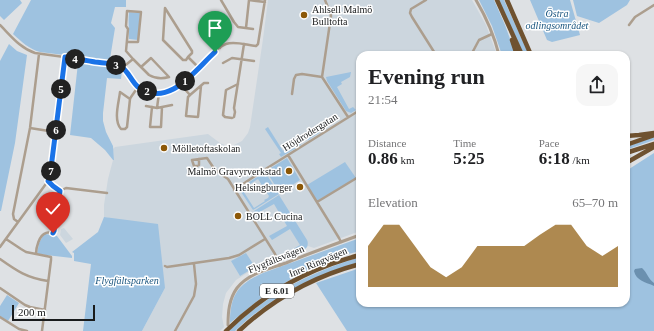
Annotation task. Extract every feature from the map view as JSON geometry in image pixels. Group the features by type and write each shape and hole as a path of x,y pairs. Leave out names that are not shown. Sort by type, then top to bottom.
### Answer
{"highway":[{"path":"497,0 520,51"},
{"path":"507,0 531,51"},
{"path":"502,10 516,51"},
{"path":"630,136 654,134"},
{"path":"630,143 654,134"},
{"path":"630,152 654,144"},
{"path":"630,161 654,147"},
{"name":"Inre Ringvägen","path":"226,331 260,302 297,279 336,262 356,256"},
{"name":"Inre Ringvägen","path":"239,331 269,307 304,285 356,265"}],"street":[{"path":"221,0 238,27 253,29"},
{"path":"0,25 22,48 31,52 112,64 122,68 138,87 148,92 159,93 170,91 182,84 225,45 244,44 256,46 259,44 265,1 249,0 246,28"},
{"path":"292,94 296,75 302,74 322,76 330,19 326,0"},
{"path":"426,0 411,9 410,12 433,51"},
{"path":"476,0 486,17 498,51"},
{"path":"628,25 635,17 654,5"},
{"path":"165,8 192,51 188,57 186,60 183,60 163,40 165,8"},
{"path":"127,42 138,42 141,12 127,11 126,26 128,29 126,52 133,59 141,67 149,75 161,79 169,77 151,58 141,67"},
{"path":"207,30 220,48"},
{"path":"473,51 479,40 493,34"},
{"path":"238,84 226,90 223,115 225,117 234,117 234,108 238,84 242,59 244,44"},
{"path":"18,222 14,219 14,214 30,128 40,54"},
{"path":"0,247 48,181 50,176 65,57"},
{"path":"188,57 199,68"},
{"path":"224,64 232,58 254,61"},
{"path":"122,68 133,59"},
{"name":"Höjdrodergatan","path":"234,190 348,117 322,76"},
{"path":"201,86 198,117 186,116 188,97 204,83 208,83"},
{"path":"182,84 190,95"},
{"path":"130,99 120,92 117,119 120,129 125,129 126,127 130,99 138,87"},
{"path":"157,108 159,93"},
{"path":"146,106 157,108 172,105"},
{"path":"152,107 150,126 161,127 162,107"},
{"path":"348,117 356,112"},
{"path":"30,128 56,132"},
{"path":"288,155 341,242"},
{"path":"199,159 207,158 216,170 228,180 275,254 280,265"},
{"path":"317,202 356,178"},
{"path":"48,181 60,191"},
{"path":"60,191 66,188 106,193"},
{"path":"36,254 37,243 44,234 49,232 53,233 54,231 60,191"},
{"name":"Flygfältsvägen","path":"228,325 229,304 233,294 243,282 256,274 356,236"},
{"path":"6,239 21,249 51,257 42,331"},
{"path":"165,266 222,260 235,256 265,239"},
{"path":"0,259 22,274 37,280 48,281"},
{"path":"175,331 194,296 196,284 194,264"},
{"path":"0,288 25,305 45,310"},
{"path":"0,317 26,331"}],"shaded area":[{"path":"268,0 472,0 486,25 496,51 356,51 356,232 314,248 308,246 301,251 255,268 236,280 226,293 222,317 224,327 220,331 142,331 165,288 109,218 104,217 104,205 108,179 114,159 113,149 115,147 208,134 220,143 227,146 232,146 242,141 248,133 250,127"},
{"path":"64,228 73,239 66,243 60,235 61,229"},
{"path":"642,268 650,280 654,283 654,286 642,281 635,274 635,269"}],"green space":[{"path":"0,0 20,0 22,3 4,20 0,16"},
{"path":"31,0 126,0 126,7 115,7 111,23 115,28 109,65 117,67 122,71 121,79 107,78 103,113 103,121 106,132 113,146 114,160 91,138 70,135 78,63 80,57 36,51 13,34"},
{"path":"479,0 494,0 515,51 501,51 492,26"},
{"path":"499,0 504,0 527,51 522,51"},
{"name":"Östra odlingsområdet","path":"530,0 570,0 580,35 552,42 547,40"},
{"path":"573,0 630,0 627,5 599,23 577,16"},
{"path":"129,12 140,13 138,40 129,39"},
{"path":"9,44 17,51 27,55 15,143 0,211 0,61"},
{"path":"351,72 350,77 341,82 342,84 337,87 349,109 353,107 356,110 351,113 346,111 326,77"},
{"path":"268,127 283,151 298,141 301,145 281,157 279,154 281,153 265,129"},
{"path":"316,128 319,133 308,140 304,135"},
{"path":"654,137 654,140 630,149 630,146"},
{"path":"654,153 654,331 347,331 316,283 356,269 356,307 630,307 630,168"},
{"path":"287,158 300,180 280,193 266,171"},
{"path":"345,162 356,178 317,201 307,185"},
{"path":"265,172 279,194 253,210 241,192 241,187","holes":["258,179 269,196 264,200 265,201 254,208 242,189"]},
{"path":"279,195 308,242 307,247 303,251 283,258 281,255 300,245 290,229 272,240 269,236 287,226 274,204 256,214 254,211"},
{"name":"Flygfältsparken","path":"104,217 158,224 165,288 142,331 83,331 91,264 74,261 74,253 72,252 98,232"},
{"path":"44,234 57,236 72,258 37,254 39,243"},
{"path":"356,239 356,252 333,258 288,281 265,295 230,323 230,313 237,292 247,282 263,273"},
{"path":"246,253 255,267 240,276 231,261"},
{"path":"356,258 356,263 326,274 293,289 263,308 235,331 229,331 258,306 290,286 341,263"},
{"path":"7,295 19,303 8,321 0,316 0,306"}],"place":[{"name":"Ahlsell Malmö Bulltofta","path":"304,15"},
{"name":"Mölletoftaskolan","path":"164,148"},
{"name":"Malmö Gravyrverkstad","path":"289,171"},
{"name":"Helsingburger","path":"300,187"},
{"name":"BOLL Cucina","path":"238,216"}],"route":[{"path":"53,233 60,191 48,181 50,176 65,57 117,65 122,68 138,87 148,92 159,93 170,91 182,84 215,52"}]}
